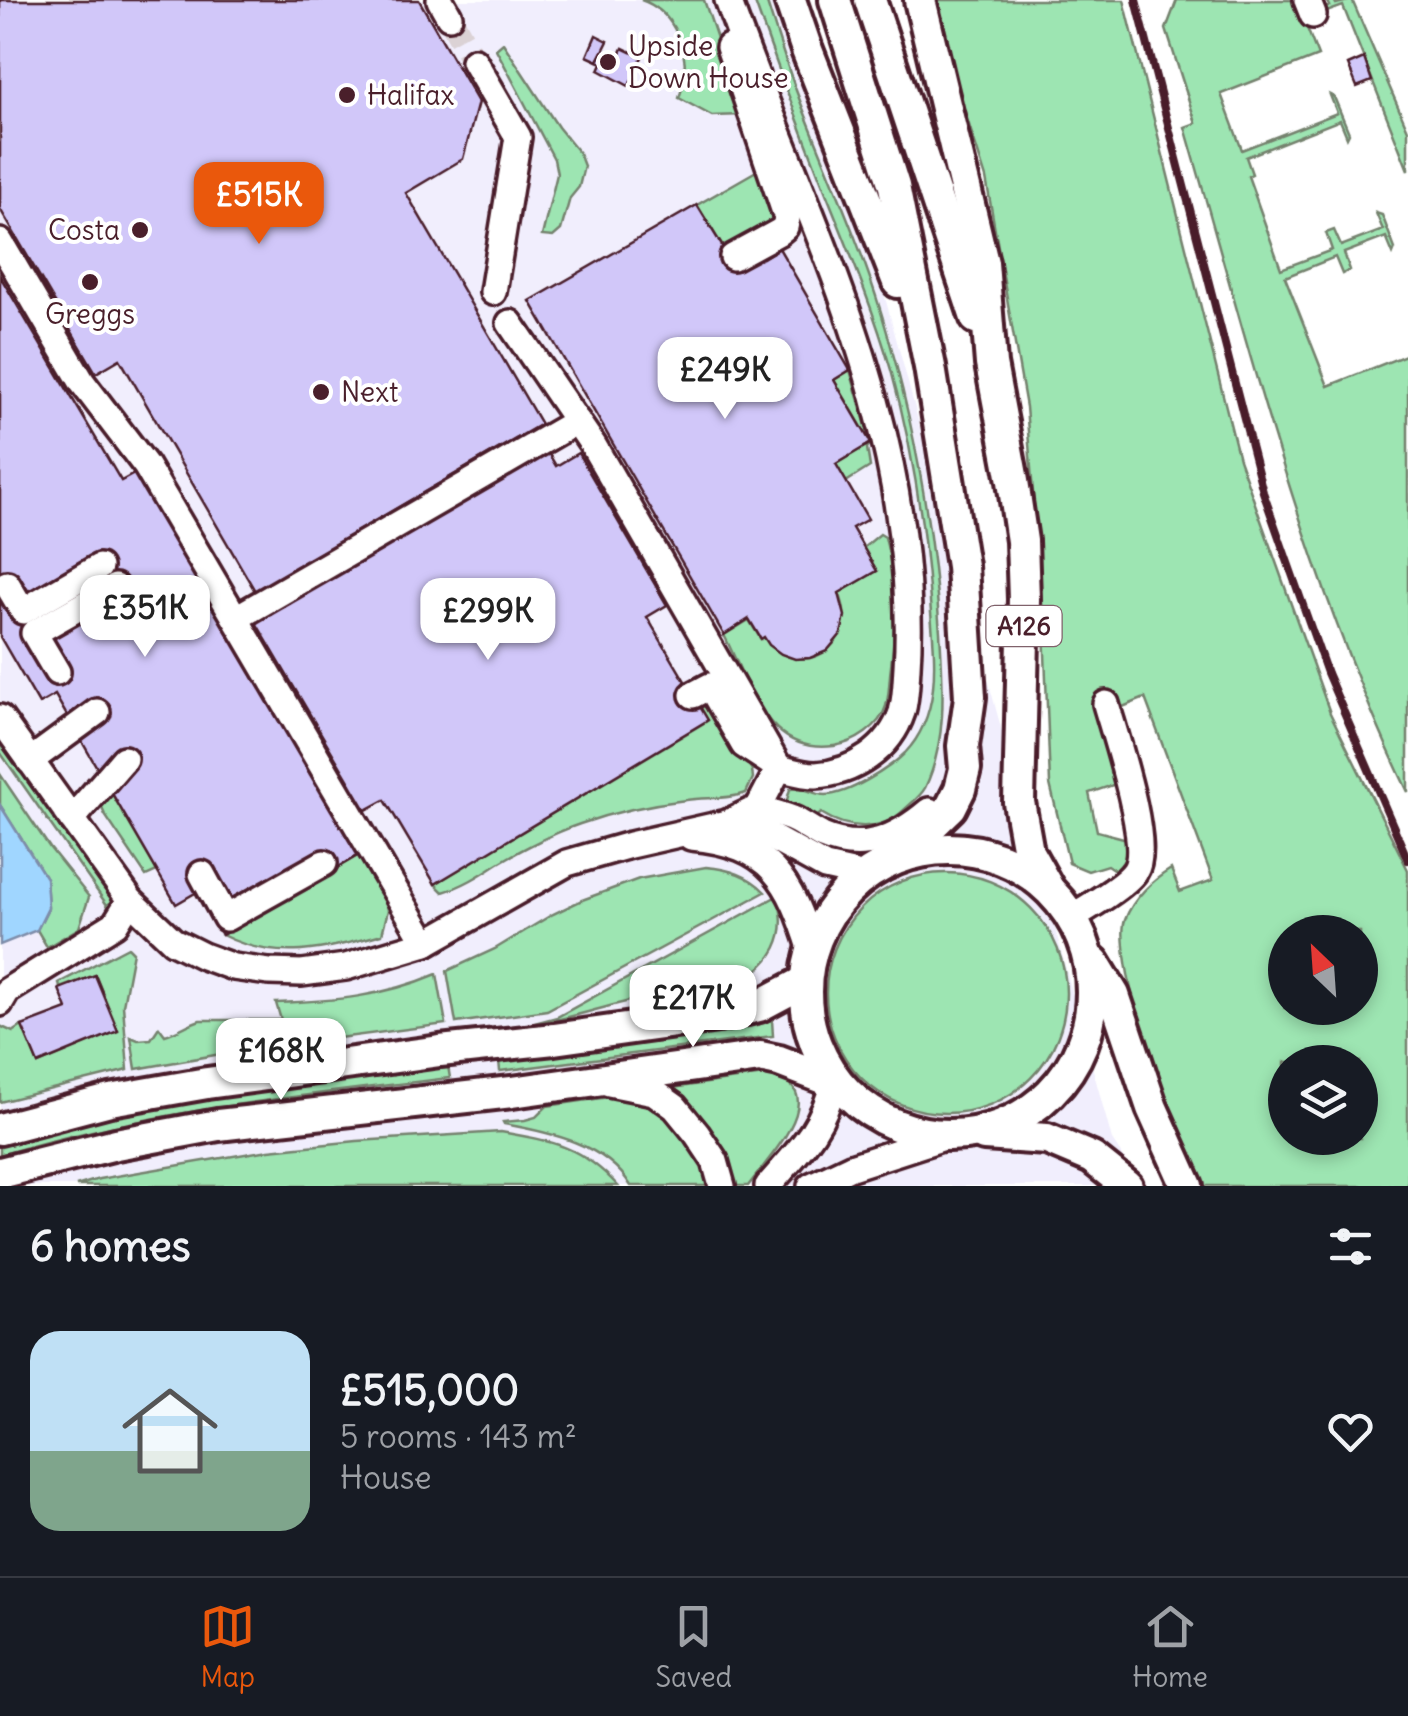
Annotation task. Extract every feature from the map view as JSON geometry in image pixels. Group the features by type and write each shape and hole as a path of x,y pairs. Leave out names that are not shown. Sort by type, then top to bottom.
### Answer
{"main road":[{"name":"A126","path":"790,0 930,366"},
{"name":"A126","path":"870,0 991,364"},
{"name":"A126","path":"920,0 983,264 991,364 1022,541 1019,802 1028,852 1047,886"},
{"name":"A126","path":"837,7 894,186 930,366 962,566 970,697 963,746 965,769 951,807 899,857"},
{"path":"834,1082 809,1020 809,966 819,932 833,911 865,876 899,857 942,848 991,854 1047,886 1072,917 1114,995 1152,1108 1187,1186"},
{"path":"960,1135 1001,1126 1031,1110 1050,1094 1077,1058 1093,1011 1087,950"},
{"path":"0,1129 110,1100 208,1083 718,1016 759,1006 809,966"},
{"path":"0,1174 116,1144 218,1125 760,1057 834,1082 874,1114 911,1130 1047,1140 1092,1158 1127,1186"}],"street":[{"path":"718,0 738,76 787,218 786,227 780,232 732,257"},
{"path":"693,695 710,686 744,745 779,768 812,775 842,771 864,760 884,742 901,714 909,647 903,549 875,399 846,308 728,0"},
{"path":"474,61 518,138 493,292"},
{"path":"0,242 82,382 146,466 426,943"},
{"path":"510,323 577,421 779,768"},
{"path":"236,618 577,421"},
{"path":"4,583 23,611 107,577 34,633 56,672"},
{"path":"1072,917 1134,873 1141,856 1132,795 1106,704"},
{"path":"30,761 97,712"},
{"path":"0,718 130,900 173,941 233,967 302,974 346,967 426,943 568,863 671,835 745,819 792,819 844,843 876,842 907,830 946,796 963,746"},
{"path":"72,819 124,759"},
{"path":"745,819 779,768"},
{"path":"745,819 825,867 865,876"},
{"path":"671,835 714,839 759,856 786,884 798,908 809,966"},
{"path":"202,874 226,918 324,863"},
{"path":"0,1003 7,991 115,924 130,900"},
{"path":"600,1080 654,1092 674,1107 716,1161 722,1186"},
{"path":"768,1186 810,1138 827,1109 834,1082"},
{"path":"812,1186 852,1166 960,1135"}],"shaded area":[{"path":"0,0 805,0 1112,1140 1143,1186 0,1186"}],"green space":[{"path":"641,0 704,0 743,115 712,116 679,98 685,74 683,51 675,29 661,11"},
{"path":"754,0 766,0 797,93 872,284 903,391 926,510 942,671 941,731 932,770 921,794 895,817 874,825 841,823 821,813 814,820 787,800 790,789 835,794 868,780 905,753 926,719 934,661 921,513 884,345"},
{"path":"929,0 1124,0 1239,459 1330,713 1408,870 1408,1186 1196,1186 1166,1125 1130,985 1123,935 1125,920 1144,890 1171,869 1180,892 1213,880 1145,698 1100,716 1119,783 1089,793 1097,831 1131,840 1126,858 1116,871 1107,865 1088,871 1069,863 1050,784 1044,627 1026,407 986,178"},
{"path":"1177,0 1296,0 1318,56 1221,94 1242,150 1337,113 1330,95 1349,133 1347,137 1340,120 1246,157 1252,174 1248,176 1281,269 1332,250 1326,233 1334,230 1341,246 1383,230 1376,213 1382,215 1395,249 1393,254 1386,237 1344,253 1350,270 1342,274 1335,257 1285,277 1328,386 1408,354 1408,792 1339,631 1257,380 1185,127 1196,123 1166,29"},
{"path":"1327,0 1336,4 1352,0 1408,130 1408,170 1343,6 1324,13 1322,9 1330,6"},
{"path":"503,43 584,166 561,230 553,237 542,236 557,174 554,159 496,49"},
{"path":"758,170 774,216 772,224 724,249 697,205"},
{"path":"850,370 870,441 834,380"},
{"path":"871,442 867,448 870,467 846,482 836,464"},
{"path":"880,534 885,537 889,554 894,606 883,714 866,733 842,744 826,747 796,742 777,729 761,709 724,635 749,620 760,638 793,658 823,653 835,643 842,629 844,612 839,593 877,571 863,548"},
{"path":"709,700 752,770 746,793 659,804 606,816 538,842 457,887 443,892 435,884 707,721 698,703"},
{"path":"0,739 113,901 107,905 0,752"},
{"path":"0,774 89,897 79,928 47,947 37,930 48,908 46,878 0,805"},
{"path":"111,792 157,871 146,876 105,815 101,806"},
{"path":"359,855 386,902 382,934 301,951 262,949 222,935"},
{"path":"706,867 738,874 765,892 547,1010 456,1023 447,971 582,900 639,879"},
{"path":"946,873 992,882 1031,908 1057,947 1066,993 1057,1039 1031,1078 992,1104 946,1113 900,1104 861,1078 835,1039 826,993 835,947 861,908 900,882"},
{"path":"777,896 782,924 776,948 748,976 714,988 644,998 531,1024 557,1017"},
{"path":"128,947 133,952 123,1005 128,1070 0,1102 0,1026 13,1032 22,1026 38,1064 118,1030 95,975 60,988 59,983"},
{"path":"437,974 446,1024 232,1052 136,1069 131,1037 151,1039 159,1027 165,1035 200,1020 281,1020 276,1003 358,996"},
{"path":"772,1020 773,1036 500,1071 499,1060 747,1027"},
{"path":"448,1066 450,1078 167,1116 0,1155 0,1143 144,1107"},
{"path":"764,1075 786,1082 796,1093 792,1124 748,1186 729,1186 689,1105 672,1088"},
{"path":"622,1095 654,1105 673,1119 695,1151 708,1186 631,1186 592,1150 503,1122 536,1117 547,1106"},
{"path":"501,1132 565,1147 592,1162 618,1186 76,1186 269,1150"}],"water":[{"path":"0,805 46,878 48,908 37,930 0,945"}],"building":[{"path":"0,0 419,0 478,102 463,159 406,193 541,424 255,591 120,359 96,373 0,209"},
{"path":"596,35 608,41 598,61 587,56"},
{"path":"623,48 642,57 629,86 599,70 603,52 618,60"},
{"path":"1364,58 1372,81 1357,87 1348,65"},
{"path":"697,205 724,249 750,234 763,258 779,248 850,370 834,380 871,443 836,464 868,519 852,528 877,571 839,593 845,616 841,634 827,651 810,658 795,659 781,654 764,637 761,639 749,619 724,635 530,301"},
{"path":"0,276 121,481 136,473 359,855 222,935 197,892 176,904 55,695 39,704 0,637"},
{"path":"547,451 556,466 578,453 667,605 647,617 708,720 435,884 385,800 366,810 255,621"},
{"path":"95,975 118,1031 38,1064 22,1026 67,1009 59,989"}],"tunnel":[{"path":"449,16 474,61"}],"railway":[{"path":"1136,0 1263,492 1327,673 1408,860"}],"place":[{"name":"Upside Down House","path":"608,62"},
{"name":"Halifax","path":"347,95"},
{"name":"Costa","path":"140,230"},
{"name":"Greggs","path":"90,282"},
{"name":"Next","path":"321,392"}]}
